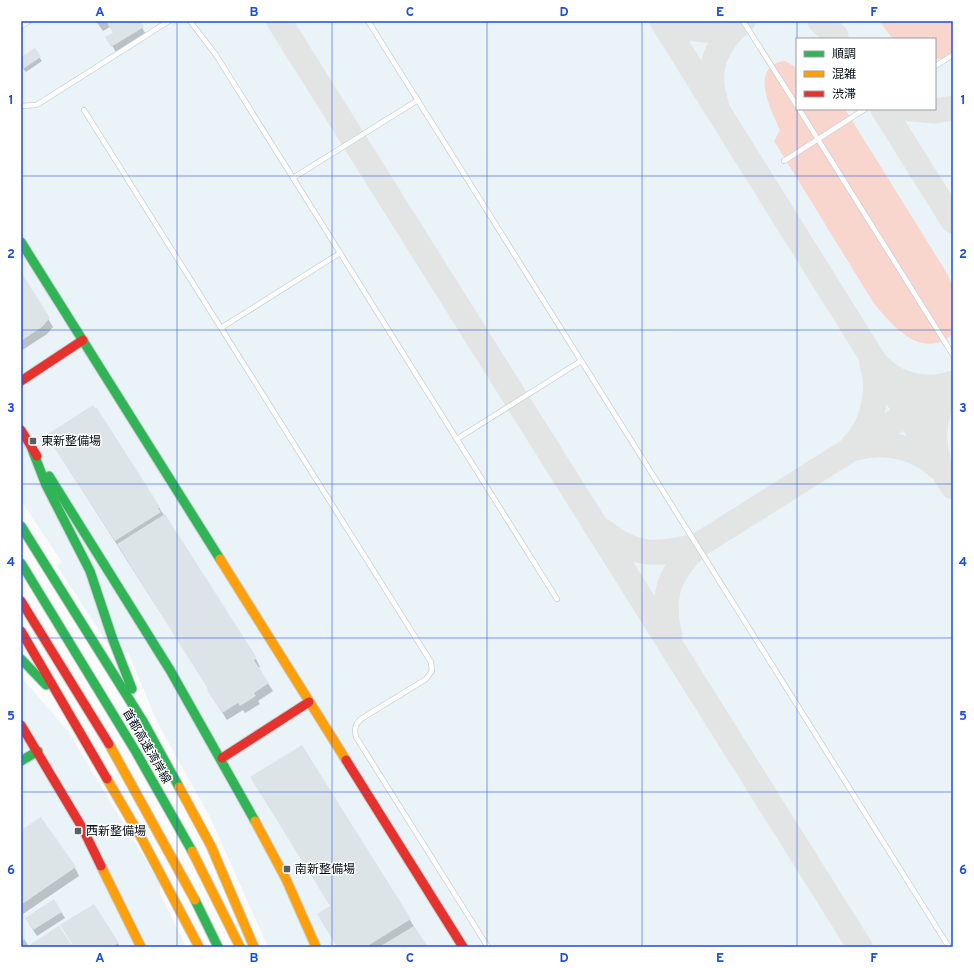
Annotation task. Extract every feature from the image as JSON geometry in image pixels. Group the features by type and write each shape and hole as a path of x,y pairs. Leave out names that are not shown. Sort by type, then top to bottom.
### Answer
{"main road":[{"path":"21,242 463,947"},
{"path":"21,374 81,338"},
{"path":"21,382 81,338"},
{"path":"21,430 154,643 222,758 282,871 316,947"},
{"path":"32,449 46,485 92,577 113,640 144,723"},
{"path":"21,526 144,723 211,846 254,947"},
{"name":"首都高速湾岸線","path":"21,563 140,756 221,906 240,947"},
{"path":"21,601 119,760 185,880 218,947"},
{"path":"21,631 50,678 142,840 199,947"},
{"path":"21,659 64,705"},
{"path":"222,758 309,702"},
{"path":"21,725 83,829 141,947"},
{"path":"21,761 38,752"}],"lane":[{"path":"21,26 29,21"},
{"path":"21,106 36,105 43,101 169,21"},
{"path":"190,21 216,55 557,599"},
{"path":"368,21 949,947"},
{"path":"743,21 796,104"},
{"path":"936,65 953,55"},
{"path":"293,178 418,100"},
{"path":"84,110 431,662 432,670 426,679 361,719 355,726 354,732 488,947"},
{"path":"800,110 953,355"},
{"path":"784,161 863,110"},
{"path":"221,328 340,253"},
{"path":"457,439 581,361"}],"shaded area":[{"path":"21,21 953,21 953,947 268,947 210,817 157,722 128,652 126,653 108,644 57,566 62,562 21,501"},
{"path":"879,21 953,21 953,52 941,59 936,59 936,38 892,38"},
{"path":"785,61 796,67 796,110 846,110 948,275 953,288 953,334 941,341 930,344 919,342 898,330 873,302 774,141 780,130 768,101 765,90 765,80 767,71 774,65"},
{"path":"21,677 67,730 160,884 160,893 186,947 21,947"}],"building":[{"path":"106,21 140,21 144,27 111,47 105,37 113,33"},
{"path":"35,48 41,57 23,69 21,57"},
{"path":"21,272 50,318 42,327 21,341"},
{"path":"93,405 97,408 160,507 158,508 161,512 115,541 48,438 50,437 48,434"},
{"path":"165,514 257,658 254,660 269,683 254,693 256,696 240,706 238,703 222,713 117,544"},
{"path":"302,745 411,919 366,947 337,947 317,914 330,906 250,777"},
{"path":"41,817 76,867 21,905 21,830"},
{"path":"54,899 62,912 33,930 25,918"},
{"path":"94,904 119,943 112,947 74,947 60,925"},
{"path":"59,926 73,947 30,947 29,945"},
{"path":"414,926 428,947 379,947"},
{"path":"21,932 25,939 21,942"}],"taxiway":[{"path":"279,21 860,947"},
{"path":"662,21 953,487"},
{"path":"671,21 680,25 706,30 724,28 741,21"},
{"path":"716,103 712,80 712,68 715,58 726,38 743,21"},
{"path":"820,21 836,36"},
{"path":"923,110 935,111 953,108"},
{"path":"884,110 953,221"},
{"path":"853,445 866,427 873,406 875,384 872,363"},
{"path":"880,367 887,374 914,386 934,387 953,383"},
{"path":"603,531 626,546 648,552 670,551 697,546 953,385"},
{"path":"938,458 935,439 936,421 942,403 953,388"},
{"path":"856,448 878,445 900,447 920,454 938,467"},
{"path":"670,636 666,609 670,586 680,565 699,545"}],"traffic: fast":[{"path":"21,242 220,559"},
{"path":"32,449 46,485 90,571 113,640 132,689"},
{"path":"49,476 170,670 255,821"},
{"path":"21,526 144,723 179,787"},
{"path":"21,563 136,752 192,851"},
{"path":"21,659 46,685"},
{"path":"21,761 38,751"},
{"path":"195,900 218,947"}],"traffic: slow":[{"path":"220,559 346,760"},
{"path":"109,744 195,900"},
{"path":"107,779 142,839 199,947"},
{"path":"179,787 211,846 254,947"},
{"path":"255,821 286,879 316,947"},
{"path":"192,851 240,947"},
{"path":"101,866 141,947"}],"traffic: jam":[{"path":"21,381 83,340"},
{"path":"21,430 37,456"},
{"path":"21,601 109,744"},
{"path":"21,631 107,779"},
{"path":"222,758 309,702"},
{"path":"21,725 83,829 101,866"},
{"path":"346,760 463,947"}],"place":[{"name":"東新整備場","path":"33,441"},
{"name":"西新整備場","path":"78,831"},
{"name":"南新整備場","path":"287,869"}]}
